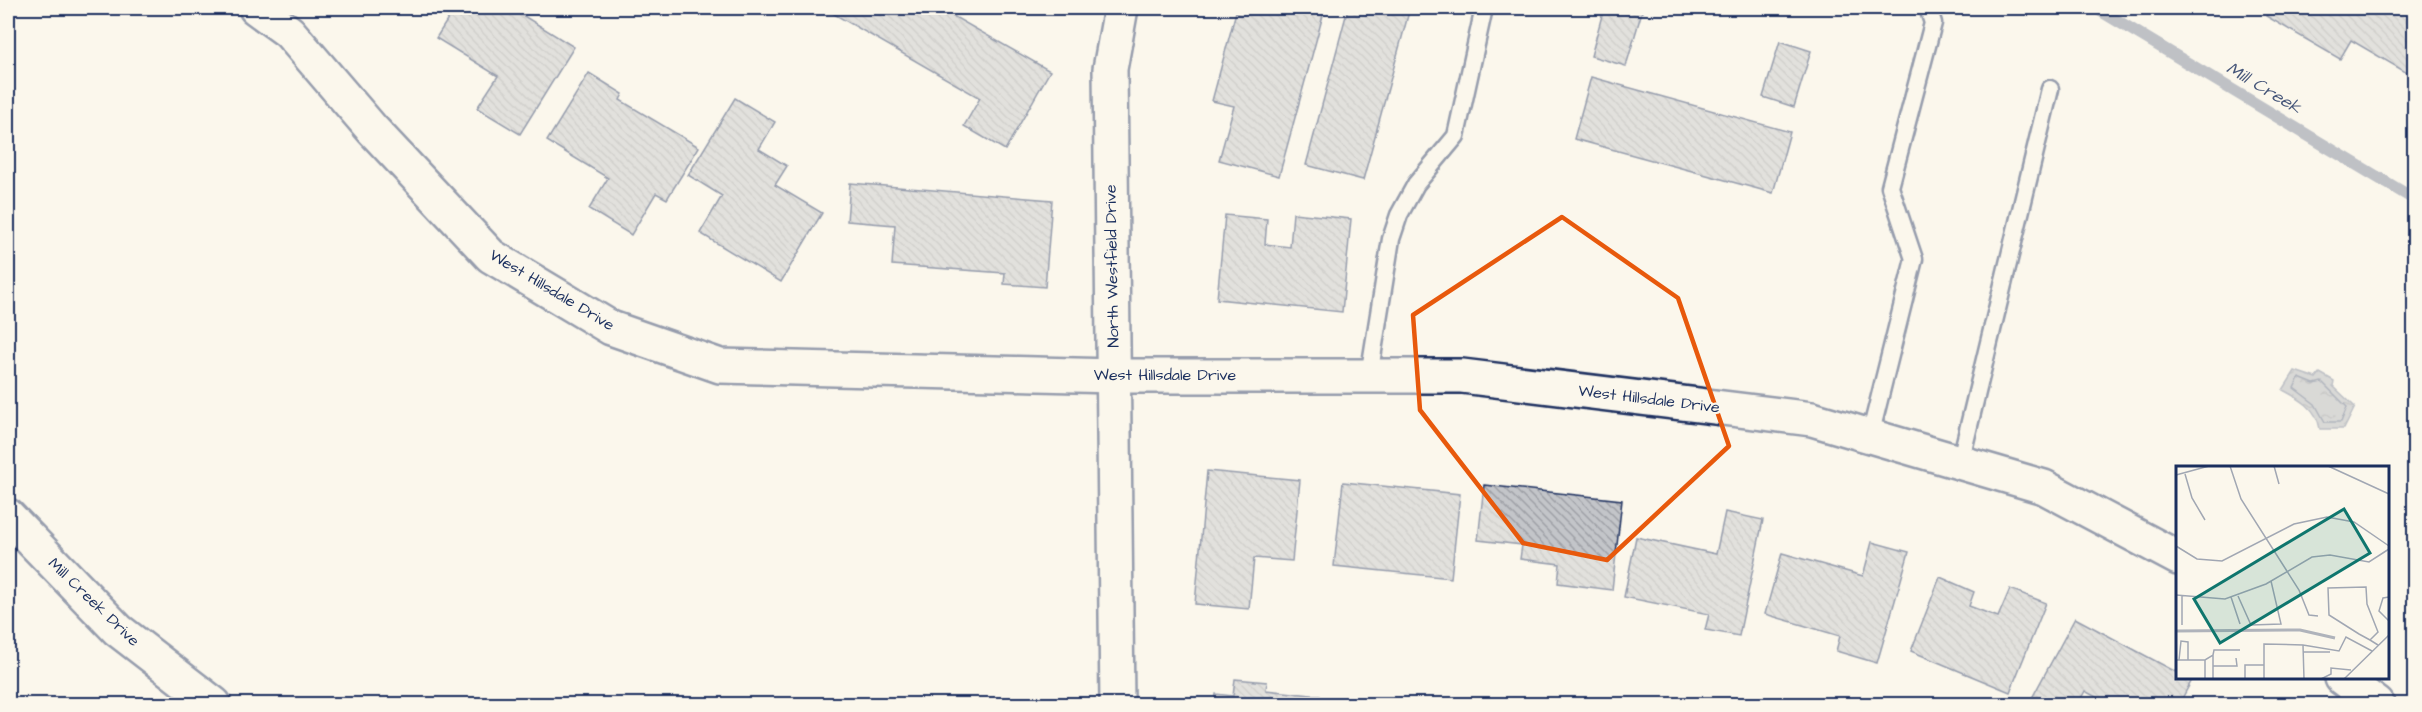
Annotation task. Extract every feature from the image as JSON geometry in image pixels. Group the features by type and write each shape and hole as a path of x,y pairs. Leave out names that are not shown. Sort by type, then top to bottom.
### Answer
{"street":[{"name":"West Hillsdale Drive","path":"256,8 289,32 372,129 491,256 611,328 720,366 1113,376 1474,378 1812,419 2044,487 2176,557"},
{"name":"North Westfield Drive","path":"1118,705 1110,69 1121,8"},
{"name":"Mill Creek Drive","path":"8,516 118,630 214,705"},
{"path":"2343,679 2377,705"}],"lane":[{"path":"1369,376 1391,240 1399,215 1416,184 1456,136 1484,8"},
{"path":"1870,436 1914,259 1890,187 1933,23 1928,8"},
{"path":"1960,463 2050,89"}],"highlighted area":[{"path":"1562,217 1678,298 1729,446 1607,560 1523,543 1420,410 1413,315"}],"water":[{"path":"2295,371 2316,378 2320,373 2334,381 2333,386 2355,407 2344,429 2320,429 2311,410 2283,390"}],"building":[{"path":"455,8 511,8 574,47 520,134 477,108 498,76 436,38"},
{"path":"828,8 939,8 1050,71 1005,150 964,126 980,98 827,10"},
{"path":"1237,8 1325,8 1279,176 1219,160 1234,106 1212,101"},
{"path":"1348,8 1410,8 1363,180 1306,165"},
{"path":"1604,8 1643,8 1626,66 1591,56"},
{"path":"2271,8 2414,8 2414,77 2351,40 2340,59 2266,16"},
{"path":"1780,41 1811,51 1794,107 1763,97"},
{"path":"589,73 623,94 620,100 699,147 667,199 656,193 631,235 589,209 608,178 547,141"},
{"path":"1591,77 1790,132 1773,193 1574,139"},
{"path":"735,98 775,122 759,149 787,166 775,185 822,213 781,282 700,233 722,196 688,175"},
{"path":"850,183 1052,200 1045,287 1004,284 1005,273 892,265 895,225 847,221"},
{"path":"1293,213 1351,219 1342,312 1217,299 1225,215 1267,219 1265,244 1290,247"},
{"path":"1207,471 1300,480 1292,561 1254,558 1249,609 1195,604"},
{"path":"1343,482 1460,494 1451,578 1334,566"},
{"path":"1484,485 1622,500 1612,590 1558,583 1560,564 1520,559 1522,545 1478,540"},
{"path":"1725,512 1763,520 1739,636 1705,630 1709,614 1624,597 1636,537 1716,554"},
{"path":"1872,542 1909,552 1877,663 1836,651 1840,636 1765,614 1782,553 1863,576"},
{"path":"1940,577 1974,592 1969,606 1998,617 2010,589 2046,603 2010,692 1911,651"},
{"path":"2075,618 2176,672 2176,679 2192,680 2179,704 2109,704 2085,691 2078,704 2040,704 2031,700"},
{"path":"1235,679 1267,682 1266,690 1320,696 1319,704 1215,704 1216,694 1233,696"},
{"path":"1513,698 1554,704 1512,704"}],"waterway":[{"name":"Mill Creek","path":"2096,8 2414,199"}]}
